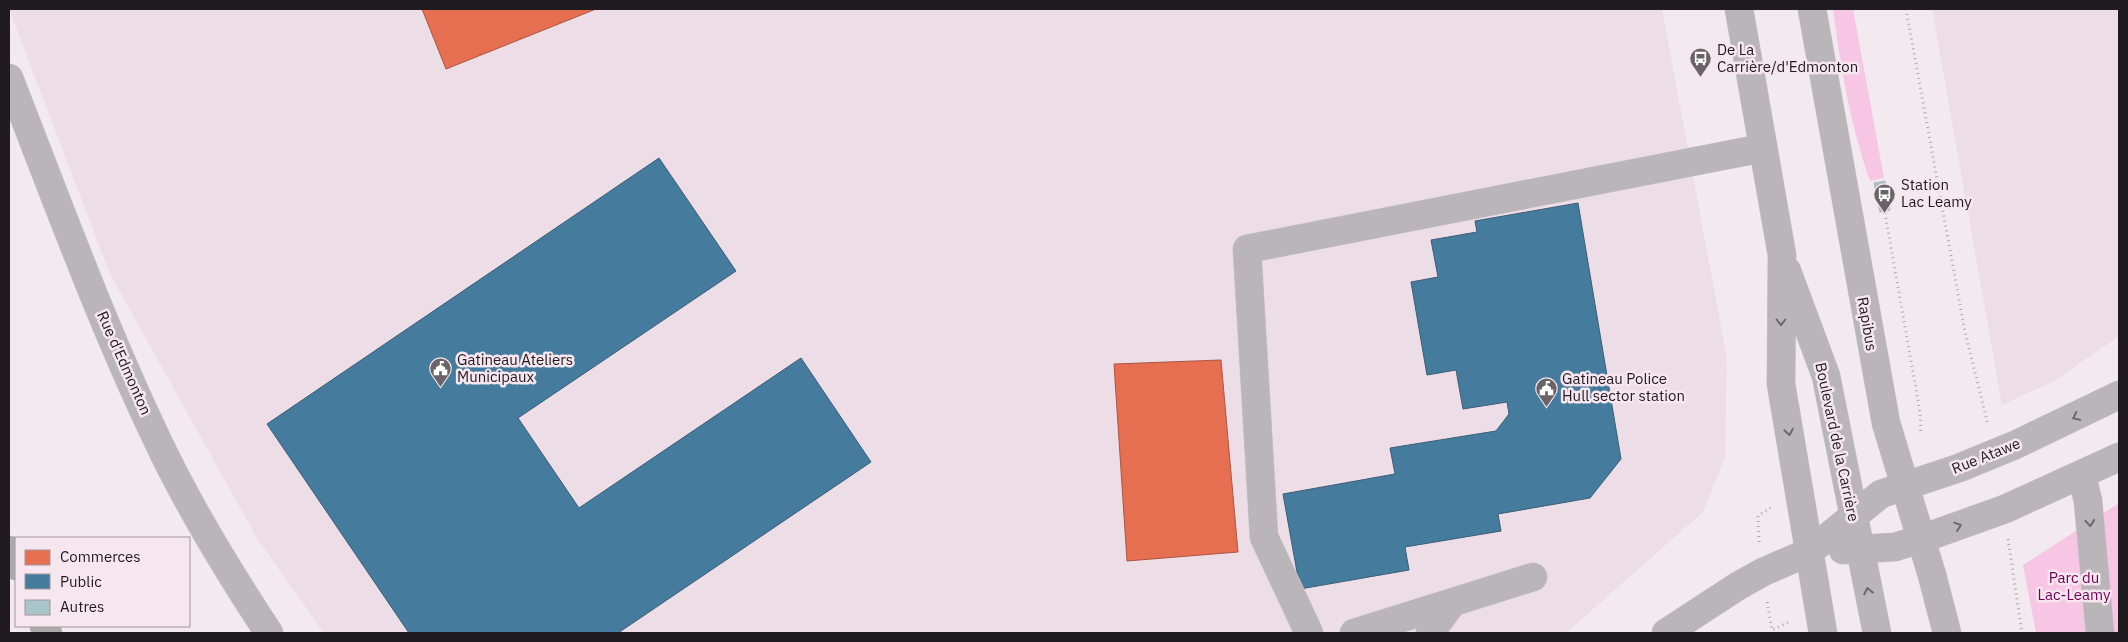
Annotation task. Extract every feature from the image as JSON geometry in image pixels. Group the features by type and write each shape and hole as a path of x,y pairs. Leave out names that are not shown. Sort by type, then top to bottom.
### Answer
{"highway":[{"path":"9,550 15,564"}],"street":[{"name":"Boulevard de la Carrière","path":"1739,9 1782,255 1826,376 1876,633"},
{"name":"Rapibus","path":"1812,9 1884,414 1947,633"},
{"name":"Rue d'Edmonton","path":"9,78 114,344 168,460 219,556 268,633"},
{"path":"1309,633 1264,537 1247,249 1763,148"},
{"name":"Boulevard de la Carrière","path":"1782,255 1781,384 1823,633"},
{"name":"Rue Atawe","path":"1809,552 1881,494 1959,468 2015,445 2119,395"},
{"path":"1666,633 1763,572 1809,552 1895,547 2005,509 2082,476 2119,457"},
{"path":"2082,476 2088,501 2100,633"},
{"path":"1354,633 1533,578"},
{"path":"1430,633 1452,603"}],"path":[{"path":"1906,9 1965,332 1989,428"},
{"path":"1885,214 1920,412 1922,440"},
{"path":"2007,535 2022,633"}],"shaded area":[{"path":"9,9 1662,9 1727,359 1725,457 1703,512 1566,633 324,633 258,540 110,274"},
{"path":"1932,9 2119,9 2119,336 2054,381 2002,405"}],"green space":[{"path":"1833,9 1853,9 1884,178 1870,181 1863,159 1847,96"},
{"name":"Parc du Lac-Leamy","path":"2119,503 2119,633 2036,633 2023,565"}],"building: Commerces":[{"path":"422,9 596,9 446,69"},
{"path":"1221,360 1238,552 1127,561 1114,364"}],"building: Public":[{"name":"Gatineau Ateliers Municipaux","path":"659,158 736,271 518,418 579,508 801,358 871,462 618,633 409,633 267,424"},
{"name":"Gatineau Police Hull sector station","path":"1578,203 1621,459 1590,498 1498,514 1501,531 1405,547 1409,570 1300,589 1283,494 1395,474 1390,448 1496,431 1509,414 1507,402 1463,409 1456,370 1427,375 1411,282 1438,277 1431,240 1477,232 1475,221"}],"building: Autres":[{"path":"1885,181 1890,210 1880,212 1874,183"}],"place":[{"name":"De La Carrière/d'Edmonton","path":"1701,78"},
{"name":"Station Lac Leamy","path":"1885,213"},
{"name":"Gatineau Ateliers Municipaux","path":"441,388"},
{"name":"Gatineau Police Hull sector station","path":"1546,407"}]}
